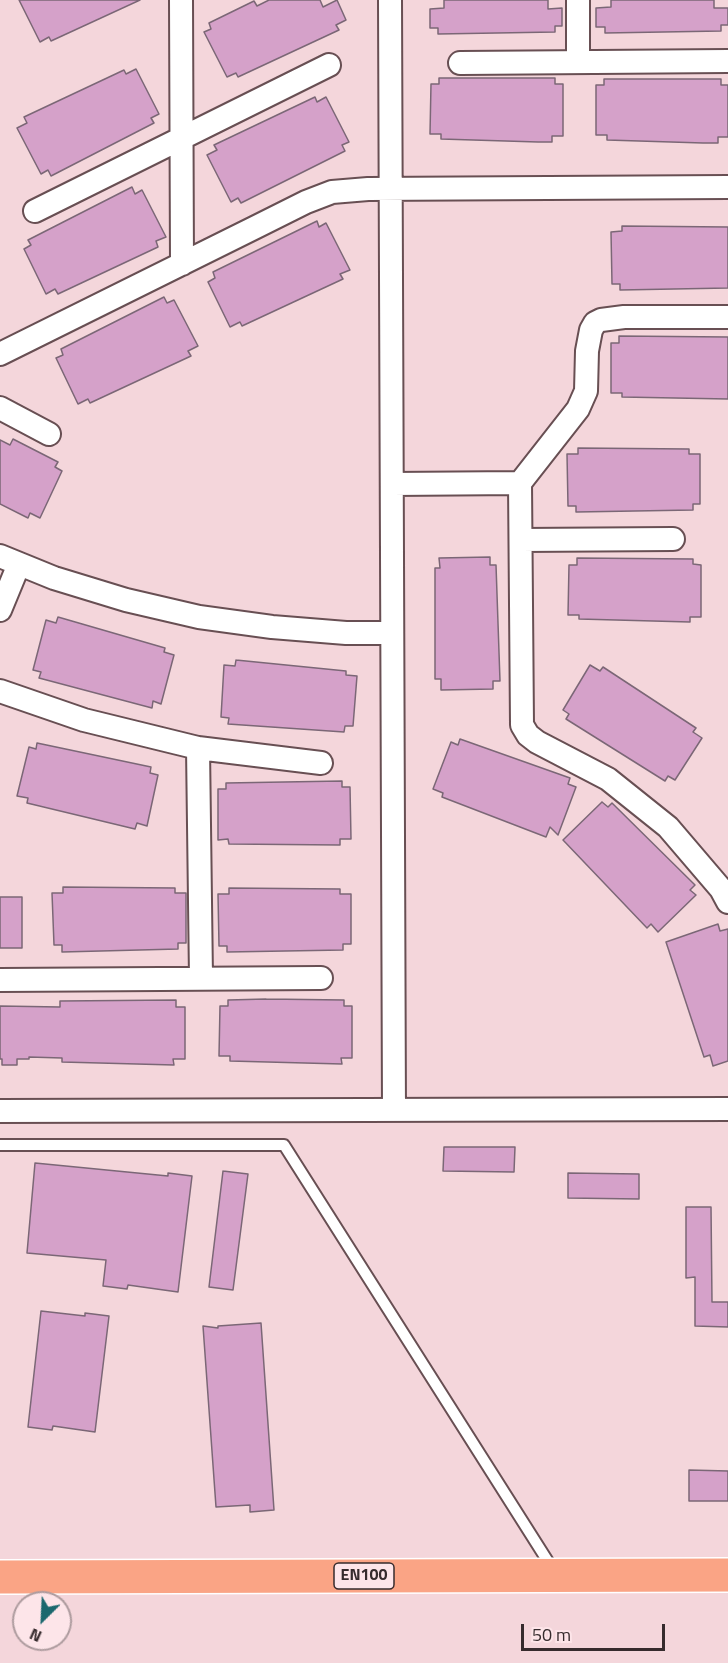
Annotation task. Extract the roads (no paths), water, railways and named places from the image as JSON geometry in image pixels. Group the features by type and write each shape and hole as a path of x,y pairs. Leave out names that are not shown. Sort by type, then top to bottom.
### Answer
{"highway":[{"name":"EN100","path":"0,1576 728,1575"}],"street":[{"path":"181,0 183,264"},
{"path":"390,0 394,1110"},
{"path":"578,0 578,62"},
{"path":"460,63 728,61"},
{"path":"35,211 329,65"},
{"path":"0,354 306,202 332,192 368,189 728,187"},
{"path":"728,317 624,317 595,323 591,330 587,351 586,391 578,409 520,483 522,726 537,742 608,779 668,827 720,889 728,902"},
{"path":"0,408 49,434"},
{"path":"392,484 520,483"},
{"path":"521,540 672,539"},
{"path":"0,610 10,560 54,578 126,600 199,617 272,627 346,633 391,633"},
{"path":"0,691 84,720 198,748 321,763"},
{"path":"198,748 201,978"},
{"path":"0,980 321,978"},
{"path":"0,1111 728,1109"}],"lane":[{"path":"0,1145 284,1145 557,1576"}]}
